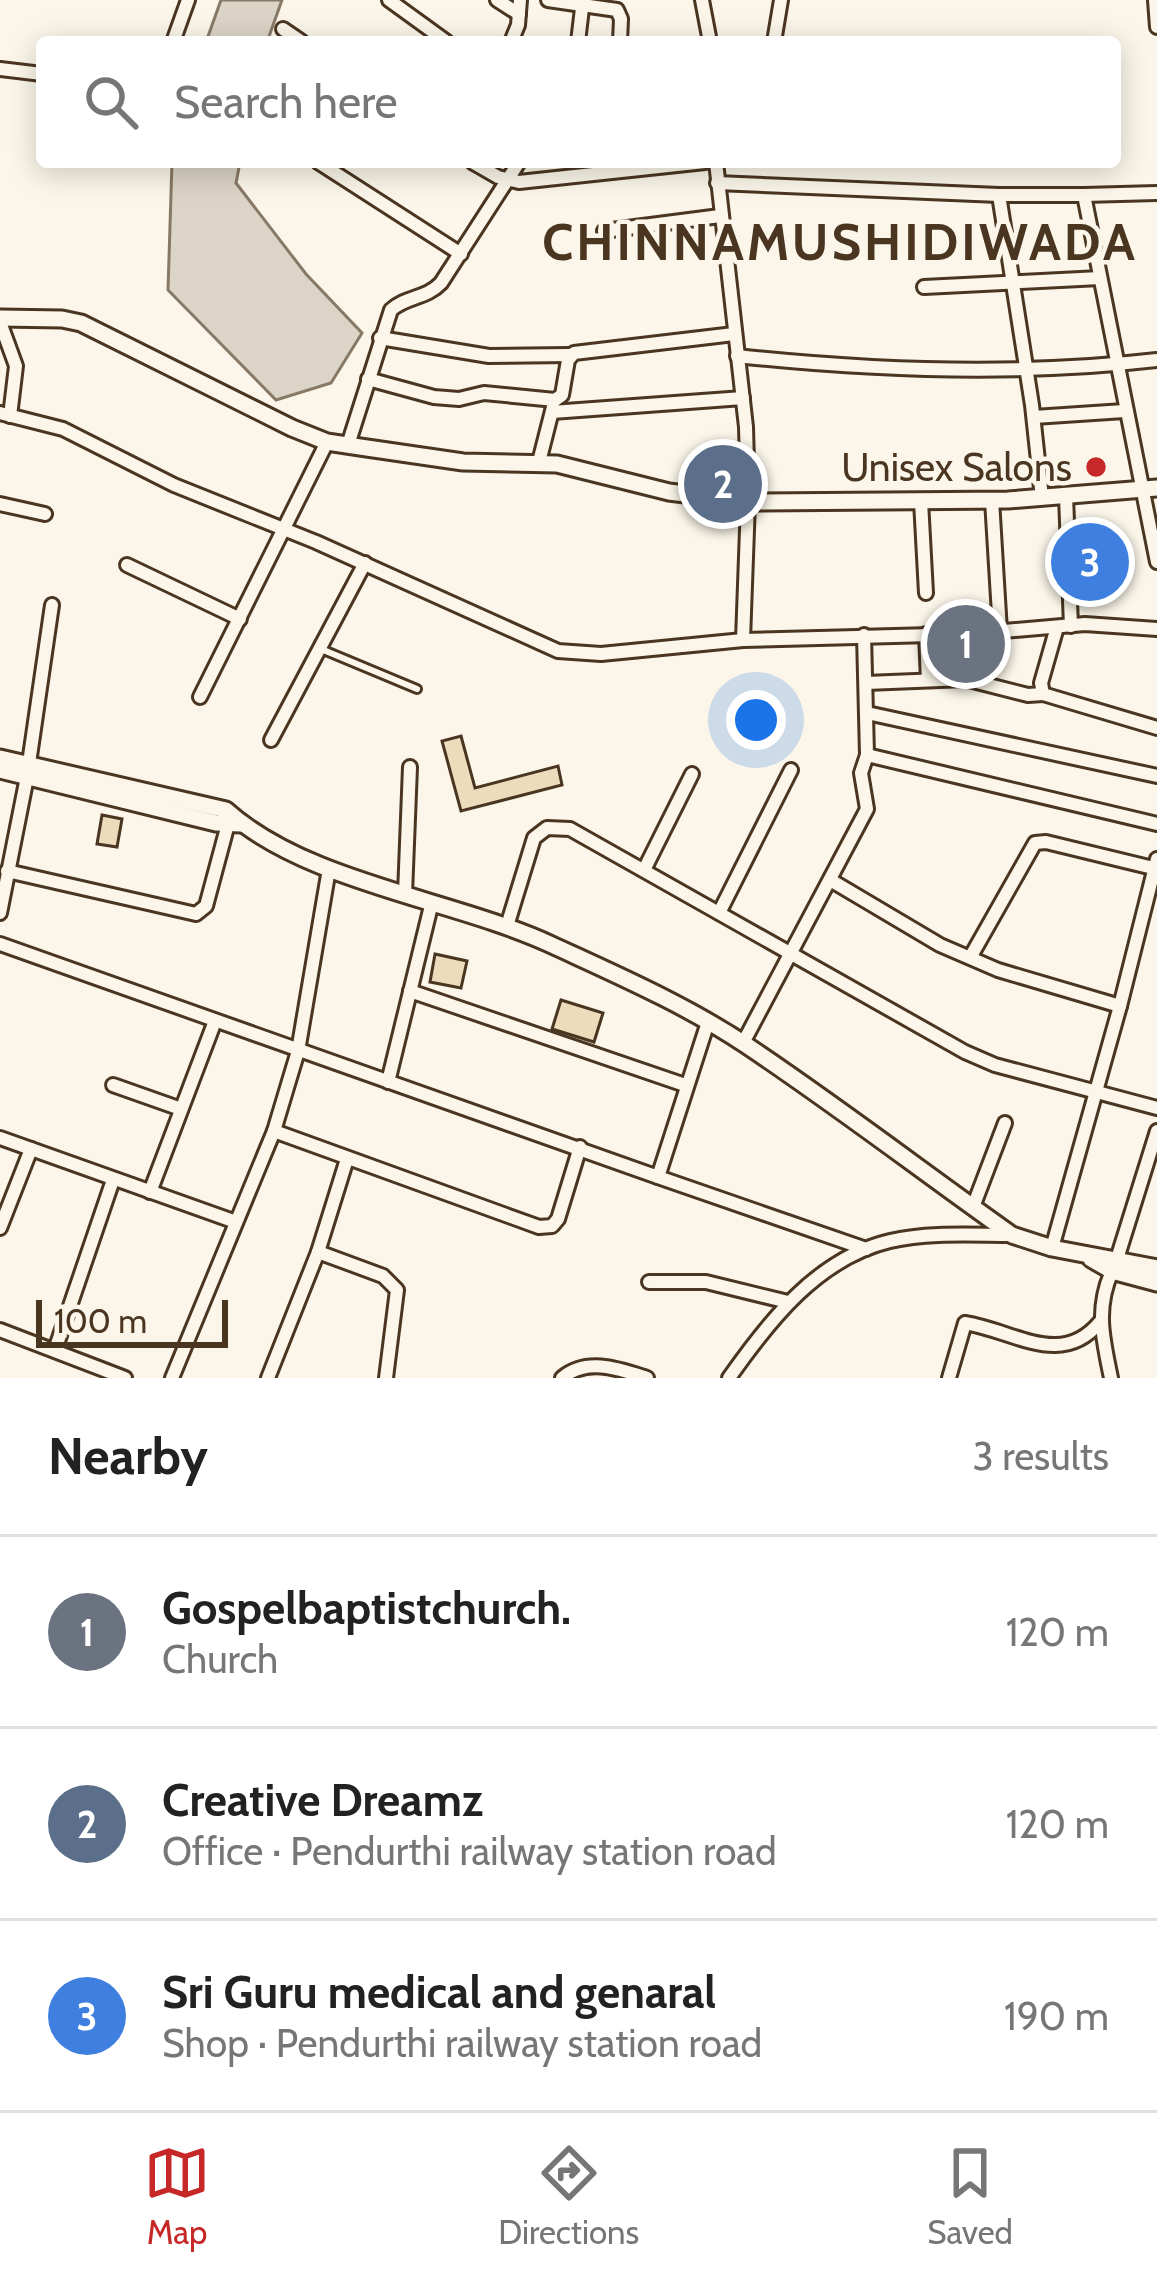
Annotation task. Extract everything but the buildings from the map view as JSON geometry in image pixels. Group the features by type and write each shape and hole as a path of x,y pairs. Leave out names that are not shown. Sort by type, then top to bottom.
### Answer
{"street":[{"path":"175,36 188,0"},
{"path":"389,0 439,36"},
{"path":"497,0 520,7"},
{"path":"548,0 616,10 620,36"},
{"path":"702,0 709,36"},
{"path":"775,36 781,0"},
{"path":"1155,0 1157,27"},
{"path":"579,36 583,2"},
{"path":"284,29 294,36"},
{"path":"0,69 36,73"},
{"path":"327,168 461,254"},
{"path":"484,168 508,180 556,180 655,168"},
{"path":"348,445 380,338 396,305 427,296 461,254 515,168"},
{"path":"717,168 742,398 748,502 743,640"},
{"path":"718,183 999,195 1157,193"},
{"path":"999,195 1042,498"},
{"path":"1084,195 1124,411 1150,490 1157,562"},
{"path":"604,231 720,215"},
{"path":"923,286 1100,278"},
{"path":"1150,490 992,500 748,502 669,492 539,462 463,462 327,442 81,323 0,320 16,366 5,415 63,429 140,470 365,563 558,651 602,654 743,640 1064,626 1157,629"},
{"path":"380,338 489,356 570,355 734,334"},
{"path":"539,462 570,355"},
{"path":"737,356 916,369 1025,369 1157,360"},
{"path":"368,379 434,397 484,393 554,406 742,398"},
{"path":"1034,417 1124,411"},
{"path":"200,697 327,442"},
{"path":"1043,694 1041,683 1064,626 1066,496"},
{"path":"992,500 1000,632"},
{"path":"921,501 926,593"},
{"path":"0,504 45,514"},
{"path":"271,740 365,563"},
{"path":"128,565 241,619"},
{"path":"0,913 28,771 52,605"},
{"path":"926,634 928,680"},
{"path":"743,1043 867,809 860,773 867,755 864,635"},
{"path":"866,683 965,679 1028,695 1043,694 1157,728"},
{"path":"867,713 1157,776"},
{"path":"867,755 1157,824"},
{"path":"0,758 28,771"},
{"path":"405,894 410,767"},
{"path":"0,770 28,771 226,810 234,824 328,869 507,926 743,1043 1012,1235 1084,1254 1157,1282"},
{"path":"719,913 791,770"},
{"path":"644,870 692,774"},
{"path":"7,871 196,914 206,906 234,824"},
{"path":"507,926 534,838 547,828 581,833 965,1052 995,1065 1157,1108"},
{"path":"971,956 1035,843 1156,866 1052,1248"},
{"path":"172,1378 274,1131 298,1051 328,869"},
{"path":"832,881 940,945 998,970 1120,1006"},
{"path":"388,1082 432,902"},
{"path":"0,944 866,1249"},
{"path":"410,991 685,1084"},
{"path":"150,1192 215,1021"},
{"path":"658,1177 707,1022"},
{"path":"113,1085 181,1109"},
{"path":"973,1207 1005,1123"},
{"path":"274,1131 539,1227 552,1226 558,1219 580,1147"},
{"path":"1111,1378 1100,1322 1102,1294 1154,1152 1157,1131"},
{"path":"0,1138 236,1222"},
{"path":"0,1228 31,1149"},
{"path":"268,1378 318,1252 347,1159"},
{"path":"55,1350 113,1180"},
{"path":"729,1378 788,1302 866,1249 917,1237 1012,1235"},
{"path":"318,1252 383,1276 397,1290 386,1378"},
{"path":"1115,1265 1157,1268"},
{"path":"649,1282 706,1282 788,1302"},
{"path":"949,1378 965,1323 1069,1346 1084,1339 1100,1322"},
{"path":"0,1330 125,1378"},
{"path":"562,1378 580,1367 599,1366 647,1378"}],"lane":[{"path":"320,649 417,689"}],"shaded area":[{"path":"221,0 282,0 269,36 208,36"},
{"path":"172,168 239,168 236,183 306,274 362,333 331,383 276,400 168,290"}],"place":[{"name":"Unisex Salons","path":"1096,467"},
{"name":"Creative Dreamz","path":"723,484"},
{"name":"Sri Guru medical and genaral","path":"1090,562"},
{"name":"Gospelbaptistchurch.","path":"966,644"}],"district":[{"name":"CHINNAMUSHIDIWADA","path":"840,242"}]}
